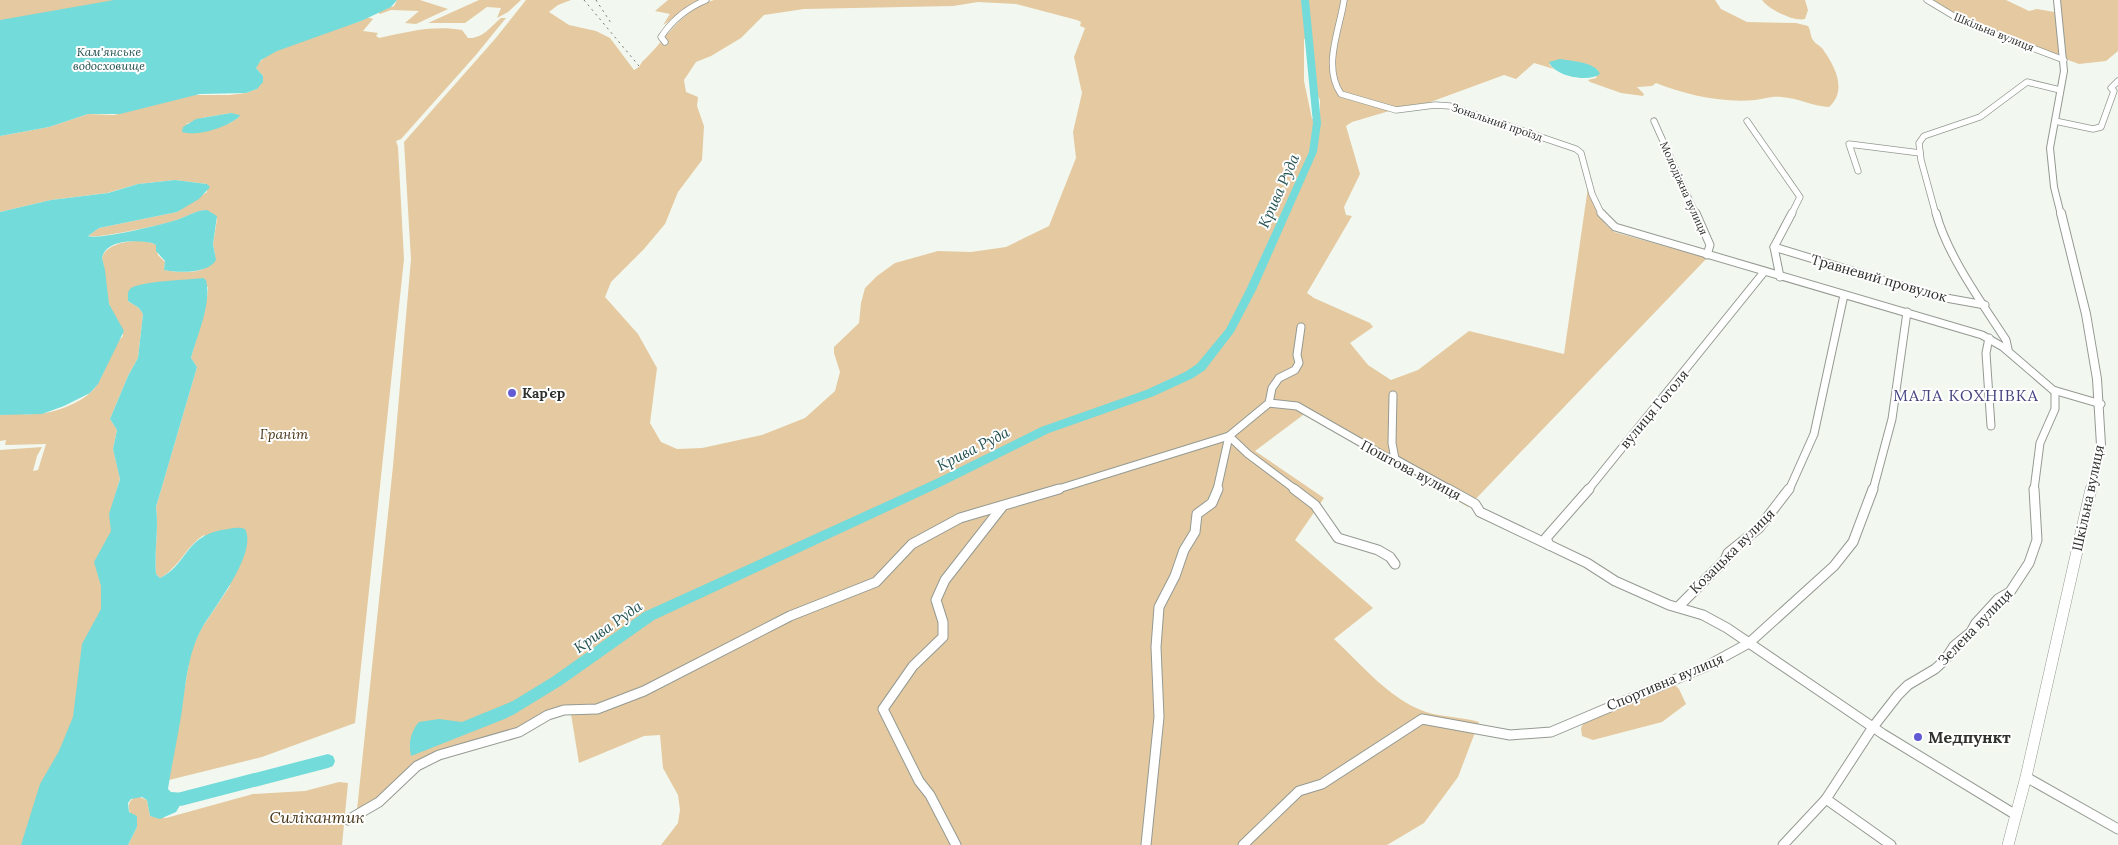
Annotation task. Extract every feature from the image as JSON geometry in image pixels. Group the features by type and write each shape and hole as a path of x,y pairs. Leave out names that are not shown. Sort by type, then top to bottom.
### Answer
{"main road":[{"name":"Шкільна вулиця","path":"2008,845 2026,777 2101,445 2102,404 2098,367 2051,173 2050,148 2064,60 2057,0"}],"street":[{"path":"665,42 661,37 666,29 693,6 706,0"},
{"name":"Зональний проїзд","path":"1344,0 1334,44 1334,77 1339,92 1396,110 1436,105 1450,106 1579,151 1598,205 1611,224 1707,255"},
{"name":"Шкільна вулиця","path":"1927,0 1962,21 2064,60"},
{"path":"2054,120 2093,129 2101,127 2114,91 2111,88 2118,81"},
{"path":"2008,349 2006,340 1964,274 1938,225 1920,153 1921,138 1980,116 2027,82 2060,90"},
{"name":"Молодіжна вулиця","path":"1654,121 1710,245 1707,255"},
{"path":"1747,121 1800,198 1774,247 1780,277"},
{"path":"1858,171 1849,144 1920,153"},
{"name":"Травневий провулок","path":"1774,247 1935,296 1985,305"},
{"path":"1707,255 1908,312 1989,338 2008,349 2035,376 2055,391 2102,404"},
{"name":"вулиця Гоголя","path":"1550,545 1546,538 1578,503 1764,272"},
{"name":"Козацька вулиця","path":"1678,607 1725,560 1728,553 1760,528 1786,496 1814,434 1844,295"},
{"name":"Спортивна вулиця","path":"1243,845 1299,791 1322,784 1422,719 1510,735 1551,732 1707,666 1749,643 1834,566 1853,542 1878,477 1886,446 1892,419 1908,312"},
{"path":"348,820 379,802 417,766 439,755 519,732 548,716 564,710 597,709 644,691 790,616 876,582 912,544 960,518 1002,507 1229,436 1269,403 1272,388 1280,378 1295,370 1299,363 1301,327"},
{"path":"1989,338 1986,353 1991,426"},
{"name":"Зелена вулиця","path":"1783,845 1826,799 1873,727 1903,690 1916,679 1935,669 1954,646 1971,632 1976,623 1998,600 2010,592 2029,564 2037,540 2033,482 2040,443 2055,409 2055,391"},
{"path":"1393,395 1390,446 1395,459"},
{"name":"Поштова вулиця","path":"1269,403 1297,406 1386,457 1395,459 1475,504 1480,512 1587,563 1615,581 1678,607 1703,615 1749,643 1873,727 2016,815"},
{"path":"1229,436 1248,454 1315,505 1324,515 1332,532 1343,541 1366,545 1389,555 1395,564"},
{"path":"1146,845 1159,717 1156,647 1159,607 1194,532 1197,514 1212,503 1218,489 1229,436"},
{"path":"956,845 930,794 919,781 883,709 913,666 943,637 943,622 936,600 945,580 1002,507"},
{"path":"2026,777 2118,829"},
{"path":"1826,799 1891,845"}],"green space":[{"path":"0,0 123,0 0,24"},
{"path":"397,0 420,0 448,9 416,24 405,23 419,11 391,10 380,14 378,12 394,6"},
{"path":"479,0 521,0 508,12 497,18 501,8 487,7 465,23 428,23"},
{"path":"526,0 571,0 558,5 549,12 569,25 596,31 610,38 634,70 639,67 683,18 702,5 714,0 1715,0 1721,9 1747,22 1796,23 1808,26 1811,37 1823,49 1836,72 1838,94 1829,107 1781,97 1743,101 1717,99 1679,91 1656,83 1652,86 1637,87 1644,94 1643,96 1621,93 1590,82 1588,80 1596,78 1598,70 1586,64 1562,62 1549,64 1554,69 1534,63 1516,79 1504,75 1425,104 1396,109 1352,122 1346,126 1360,174 1344,207 1346,215 1352,216 1307,293 1314,298 1370,323 1373,327 1350,343 1368,365 1391,380 1418,370 1469,331 1564,354 1588,187 1605,224 1614,232 1707,258 1468,507 1307,412 1255,451 1324,498 1295,540 1373,608 1334,639 1400,699 1432,714 1479,722 1458,777 1424,823 1387,845 661,845 678,823 680,810 678,795 663,768 660,735 644,736 579,763 570,708 525,729 437,757 420,767 382,797 357,810 393,466 411,259 404,142 495,39","holes":["978,2 1016,4 1077,20 1081,22 1080,26 1085,28 1074,57 1082,93 1073,132 1076,158 1049,226 1006,247 971,252 938,251 895,263 877,276 865,288 859,323 834,347 840,372 835,391 805,418 762,435 702,448 677,449 661,442 650,423 657,368 638,334 605,297 611,282 644,249 665,224 678,192 702,160 704,126 697,106 698,97 686,92 684,80 696,62 711,56 741,38 764,15 804,9 953,6","1304,39 1312,40 1314,87 1320,100 1320,117 1312,119 1304,81"]},
{"path":"668,0 702,0 663,25 670,14 655,11"},
{"path":"1762,0 1805,0 1808,10 1805,19 1794,19 1775,11"},
{"path":"1929,0 2006,0 2029,11 2037,9 2060,13 2060,0 2118,0 2118,51 2106,61 2079,64 1967,22"},
{"name":"Граніт","path":"367,17 373,19 363,31 378,33 376,36 379,38 441,28 462,30 468,38 473,38 482,34 501,18 506,18 401,139 396,141 398,147 404,259 355,723 262,757 169,780 191,651 201,629 230,586 204,535 192,545 167,574 160,578 156,574 156,507 197,367 191,358 207,298 208,287 175,282 155,282 128,301 139,308 143,314 138,358 128,376 110,419 117,430 113,449 120,478 114,499 84,845 0,845 0,450 42,447 37,456 33,471 38,470 46,444 5,445 6,440 0,441 0,415 42,413 61,409 79,401 93,390 98,383 115,346 123,336 121,327 110,308 107,298 102,258 105,252 117,244 143,241 156,245 158,255 165,262 164,270 185,272 201,270 208,266 215,255 213,244 217,219 204,210 174,221 116,234 88,236 99,228 177,212 207,192 207,184 175,180 138,184 107,193 51,200 0,212 0,136 49,127 88,114 114,115 193,95 246,93 257,89 263,76 256,68 262,60 272,53 303,39 361,21","holes":["231,113 239,117 230,123 205,131 186,124 202,118"]},
{"path":"1673,683 1679,689 1686,704 1662,722 1593,740 1582,736 1581,728 1583,724 1600,714 1645,698"},
{"name":"Силікантик","path":"339,782 348,783 342,845 128,845 137,827 130,814 129,806 132,799 137,796 147,800 150,816 166,818 253,794 305,791"}],"water":[{"name":"Кам'янське водосховище","path":"114,0 397,0 391,7 361,21 277,51 261,60 256,68 263,76 263,82 257,89 246,93 200,94 120,114 88,114 49,127 0,136 0,20"},
{"path":"1560,59 1576,61 1594,67 1600,74 1595,77 1580,78 1564,74 1552,67 1549,62"},
{"path":"231,113 240,115 234,121 204,132 182,132 183,127 196,119"},
{"path":"175,180 207,184 210,187 199,199 177,212 99,228 88,236 104,236 143,229 177,220 198,211 207,210 217,216 213,244 216,260 212,265 200,270 170,271 164,270 165,261 156,251 156,245 152,243 131,241 109,247 102,258 109,304 124,331 98,384 90,393 42,414 0,415 0,212 51,200 108,193 138,184"},
{"path":"203,278 206,280 207,299 191,358 197,367 156,507 156,574 160,578 169,573 193,545 209,534 221,530 242,528 245,529 247,539 245,552 233,580 197,638 186,678 168,789 171,792 185,793 185,797 176,812 160,819 150,816 147,800 142,797 131,799 128,803 129,812 137,816 137,827 128,845 21,845 40,784 59,751 73,717 82,644 101,609 101,586 94,562 111,531 109,514 120,479 113,449 117,430 110,419 128,376 138,358 143,314 139,308 128,301 128,292 135,286 143,284"},
{"path":"518,699 521,704 507,718 411,756 411,738 419,722 439,719 462,722"}],"waterway":[{"name":"Крива Руда","path":"508,711 557,681 649,616 938,483 1045,430 1150,393 1189,375 1201,367 1230,330 1251,290 1313,152 1317,123 1305,0"},
{"path":"181,799 328,761"}],"railway":[{"path":"584,0 639,66"},
{"path":"596,0 611,23"}],"place":[{"name":"Кар'єр","path":"512,393"},
{"name":"Медпункт","path":"1918,737"}],"district":[{"name":"МАЛА КОХНІВКА","path":"1966,395"}]}
